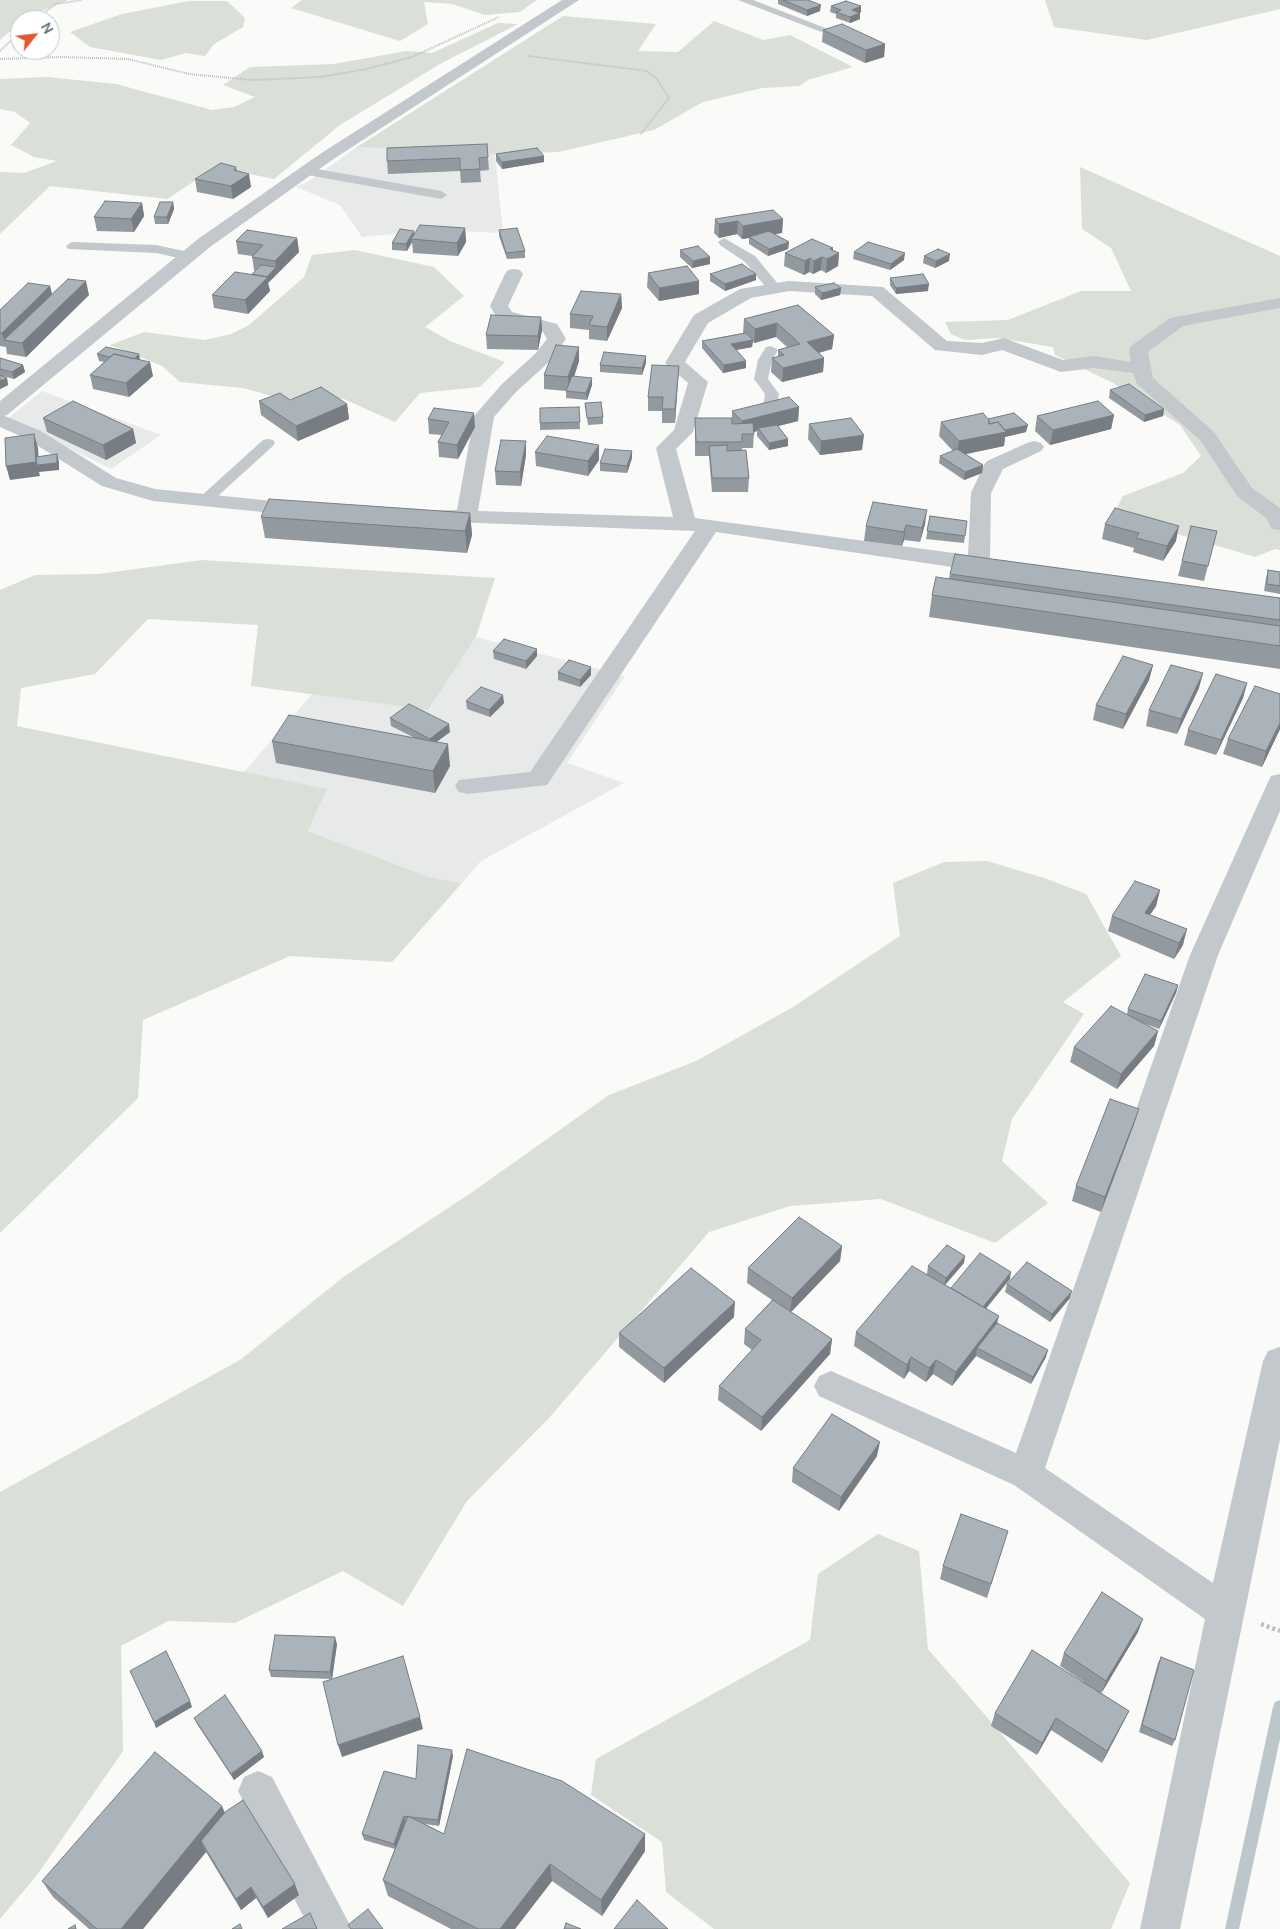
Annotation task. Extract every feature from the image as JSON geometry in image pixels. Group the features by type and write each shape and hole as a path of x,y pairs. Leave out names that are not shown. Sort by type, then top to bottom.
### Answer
{"street":[{"path":"0,411 188,256 306,171 572,0"},
{"path":"466,517 484,416 543,357 557,339 550,328 505,316 499,306 514,274"},
{"path":"686,525 666,448 683,432 698,382 675,363 701,319 746,293 789,286 825,286 877,291 942,346 982,349 1004,344 1062,366 1094,362 1142,369"},
{"path":"1280,303 1177,322 1138,350 1144,380 1207,436 1244,492 1275,514 1280,524"},
{"path":"0,420 34,435 109,482 153,495 325,512"},
{"path":"979,564 981,493 994,465 1034,447"},
{"path":"410,515 710,525 1008,568"},
{"path":"468,786 538,778 710,525"},
{"path":"1026,1474 1204,955 1280,782"},
{"path":"1160,1929 1225,1612 1280,1361"},
{"path":"831,1386 1026,1474 1225,1612"},
{"path":"258,1791 332,1929"}],"lane":[{"path":"743,0 828,31"},
{"path":"306,171 441,195"},
{"path":"724,242 750,259 774,288"},
{"path":"72,246 156,248 188,256"},
{"path":"737,417 770,408 772,394 761,379 765,360 771,350"},
{"path":"683,432 702,427"},
{"path":"204,501 268,443"}],"path":[{"path":"48,10 56,4 82,0"},
{"path":"0,59 128,59 189,74 252,80 321,77 366,69 412,57 495,18 549,14"},
{"path":"0,51 10,42"},
{"path":"490,52 647,71 657,79 670,98 640,135"}],"shaded area":[{"path":"0,0 68,0 44,10 10,10 10,32 0,40"},
{"path":"302,0 537,0 520,12 485,15 452,4 424,2 428,24 400,41 291,8"},
{"path":"1045,0 1280,0 1280,9 1147,40 1054,27"},
{"path":"189,1 227,1 245,18 243,27 214,44 205,56 186,53 161,60 90,47 70,32 122,14"},
{"path":"563,16 656,24 638,51 678,52 714,21 763,40 790,35 853,67 808,80 799,86 762,88 703,102 654,130 558,152 495,154 357,147"},
{"path":"498,23 518,24 440,64 340,125 274,179 216,167 167,199 50,186 0,234 0,172 24,173 57,161 34,157 11,145 30,123 15,112 0,109 0,79 47,77 116,84 212,110 234,107 255,97 223,85 250,67 334,64 406,51 432,53"},
{"path":"357,147 495,154 503,233 431,230 362,237 340,205 296,187 309,181"},
{"path":"1080,167 1280,256 1280,550 1275,549 1255,557 1113,515 1123,496 1183,473 1201,456 1180,425 1113,383 1055,355 1053,347 998,338 965,340 951,334 945,322 1008,320 1081,291 1131,291 1111,248 1082,229"},
{"path":"355,250 434,267 464,296 425,327 450,341 505,362 480,387 420,393 395,422 344,399 283,399 243,388 180,382 162,366 110,345 144,332 205,340 231,334 249,325 304,277 312,255"},
{"path":"42,391 161,435 111,469 8,418"},
{"path":"202,560 495,578 476,637 428,710 251,686 258,625 148,619 95,674 21,688 17,726 327,789 308,831 429,877 462,883 392,962 290,956 143,1020 138,1098 0,1233 0,590 35,575 99,574"},
{"path":"476,637 625,676 567,763 624,783 481,861 462,883 429,877 308,831 327,789 243,773 312,694 428,710"},
{"path":"987,861 1044,878 1086,894 1121,956 1063,1002 1084,1014 1012,1119 1002,1161 1048,1203 995,1243 881,1199 790,1206 709,1232 549,1418 467,1501 403,1606 343,1571 235,1623 168,1621 121,1646 123,1751 37,1875 0,1919 0,1492 240,1360 346,1275 471,1193 609,1095 696,1061 793,1007 900,936 893,883 944,862"},
{"path":"878,1534 919,1551 928,1649 1130,1883 1111,1929 714,1929 666,1892 662,1842 591,1795 596,1759 810,1640 818,1574"}],"building":[{"path":"783,0 808,0 821,5 807,10"},
{"path":"846,1 861,6 852,10 860,13 850,17 836,12 841,10 831,6"},
{"path":"842,24 885,44 866,50 823,30"},
{"path":"487,144 488,157 479,158 480,169 460,170 460,158 387,161 387,148"},
{"path":"537,148 544,156 502,162 496,154"},
{"path":"221,163 236,167 234,170 249,174 231,186 195,179"},
{"path":"105,201 142,203 131,219 94,217"},
{"path":"160,202 173,202 167,217 154,217"},
{"path":"773,210 783,219 743,226 738,221 719,224 715,219"},
{"path":"420,225 465,228 457,243 411,239"},
{"path":"517,228 525,251 506,253 499,230"},
{"path":"400,229 414,231 406,244 392,243"},
{"path":"247,230 297,238 275,261 252,257 263,245 236,241"},
{"path":"769,231 789,242 769,249 749,237"},
{"path":"812,239 833,248 830,249 839,253 827,259 822,257 814,261 810,258 805,261 785,253"},
{"path":"868,242 905,253 891,264 854,252"},
{"path":"698,246 710,257 693,261 680,250"},
{"path":"938,249 950,254 936,261 924,256"},
{"path":"742,264 756,274 725,284 710,274"},
{"path":"261,265 276,267 267,277 252,274"},
{"path":"687,266 699,281 659,288 648,273"},
{"path":"235,272 268,277 245,300 212,295"},
{"path":"923,274 929,284 896,288 890,278"},
{"path":"68,279 86,281 22,343 4,340"},
{"path":"28,283 50,286 0,333 0,310"},
{"path":"834,283 841,288 822,293 815,287"},
{"path":"581,291 621,294 607,327 589,325 593,316 570,314"},
{"path":"798,305 834,335 807,342 824,358 783,368 772,358 784,355 778,350 800,344 777,323 755,329 744,319"},
{"path":"491,315 541,317 538,336 486,335"},
{"path":"746,333 753,340 731,344 746,361 724,365 702,341"},
{"path":"556,345 579,347 568,377 544,375"},
{"path":"106,347 139,354 134,359 114,354 110,357 97,354"},
{"path":"604,352 646,356 642,368 600,365"},
{"path":"114,354 150,362 126,383 90,375"},
{"path":"0,358 23,365 12,372 0,369"},
{"path":"652,365 679,366 675,409 662,409 663,397 648,397"},
{"path":"0,375 7,378 0,381"},
{"path":"572,376 592,378 586,393 566,391"},
{"path":"1129,384 1164,409 1145,415 1110,390"},
{"path":"321,387 347,404 296,426 259,401 280,393 290,400"},
{"path":"789,397 799,407 742,421 732,411"},
{"path":"73,401 133,429 103,445 43,418"},
{"path":"1098,401 1114,415 1053,430 1037,416"},
{"path":"601,402 603,417 587,418 585,403"},
{"path":"579,407 580,422 540,423 540,408"},
{"path":"434,408 474,413 457,445 438,442 449,422 428,419"},
{"path":"983,413 989,420 989,424 998,422 1006,432 959,441 941,422"},
{"path":"1014,413 1028,425 1005,430 998,422 989,424 988,419"},
{"path":"695,418 732,418 732,424 753,423 754,434 742,434 742,442 696,442"},
{"path":"851,418 864,435 821,441 809,424"},
{"path":"777,425 788,439 769,443 758,428"},
{"path":"34,434 36,462 6,466 5,438"},
{"path":"547,436 599,445 588,461 535,452"},
{"path":"501,440 526,441 520,472 495,471"},
{"path":"727,445 727,451 746,450 749,478 712,478 709,446"},
{"path":"605,449 632,451 627,466 600,463"},
{"path":"957,449 983,465 965,472 940,456"},
{"path":"57,454 57,463 37,465 36,457"},
{"path":"269,499 470,513 465,531 261,517"},
{"path":"873,502 927,510 922,528 906,525 904,532 866,526"},
{"path":"1115,508 1179,526 1167,546 1136,538 1139,533 1105,524"},
{"path":"930,516 967,521 965,536 927,531"},
{"path":"1191,526 1217,531 1208,566 1182,561"},
{"path":"955,554 1280,598 1280,620 950,574"},
{"path":"1268,570 1280,572 1280,586 1267,584"},
{"path":"936,577 1280,626 1280,646 932,595"},
{"path":"504,639 537,649 526,661 493,651"},
{"path":"1123,656 1153,665 1126,714 1096,705"},
{"path":"569,660 591,667 580,680 558,672"},
{"path":"1171,665 1203,673 1181,719 1149,710"},
{"path":"1216,674 1247,683 1221,740 1188,730"},
{"path":"1255,686 1280,694 1280,723 1266,751 1228,739"},
{"path":"481,687 503,695 489,710 466,701"},
{"path":"409,704 449,724 430,739 390,718"},
{"path":"289,715 448,744 433,771 272,741"},
{"path":"1135,881 1160,890 1145,913 1187,929 1179,943 1112,916"},
{"path":"1145,974 1178,985 1161,1021 1128,1009"},
{"path":"1111,1006 1158,1031 1121,1074 1074,1047"},
{"path":"1110,1099 1139,1109 1105,1197 1076,1186"},
{"path":"799,1217 842,1246 792,1298 748,1268"},
{"path":"947,1245 965,1256 946,1278 928,1266"},
{"path":"980,1253 1011,1272 983,1307 951,1288"},
{"path":"1027,1262 1072,1291 1052,1314 1007,1284"},
{"path":"912,1266 999,1316 956,1372 936,1360 929,1368 911,1357 907,1365 856,1332"},
{"path":"691,1268 735,1302 664,1368 619,1333"},
{"path":"773,1300 832,1339 762,1417 719,1386 761,1340 745,1329"},
{"path":"997,1323 1048,1350 1033,1377 977,1348"},
{"path":"832,1414 880,1442 841,1497 793,1468"},
{"path":"961,1514 1008,1531 991,1584 943,1566"},
{"path":"1102,1592 1143,1619 1106,1681 1064,1653"},
{"path":"275,1635 335,1637 330,1672 269,1670"},
{"path":"1032,1650 1129,1711 1107,1751 1056,1718 1042,1743 995,1713"},
{"path":"166,1651 190,1701 154,1722 130,1671"},
{"path":"403,1656 420,1717 338,1745 323,1682"},
{"path":"1161,1657 1194,1670 1175,1740 1142,1725"},
{"path":"225,1695 262,1751 231,1774 194,1718"},
{"path":"418,1745 452,1750 438,1820 404,1816 394,1844 362,1834 384,1771 416,1779"},
{"path":"467,1749 562,1781 645,1834 601,1900 550,1864 500,1929 478,1929 383,1880 408,1816 444,1834"},
{"path":"155,1752 222,1806 121,1929 97,1929 42,1881"},
{"path":"243,1800 295,1884 263,1907 251,1887 236,1899 201,1841 225,1812"},
{"path":"637,1900 668,1929 614,1929"},
{"path":"368,1909 383,1929 351,1929 348,1925"},
{"path":"310,1913 317,1929 282,1929"},
{"path":"566,1923 581,1929 564,1929"},
{"path":"240,1924 242,1929 232,1929"},
{"path":"75,1925 76,1929 68,1929"}],"waterway":[{"path":"1232,1929 1280,1707"}]}
